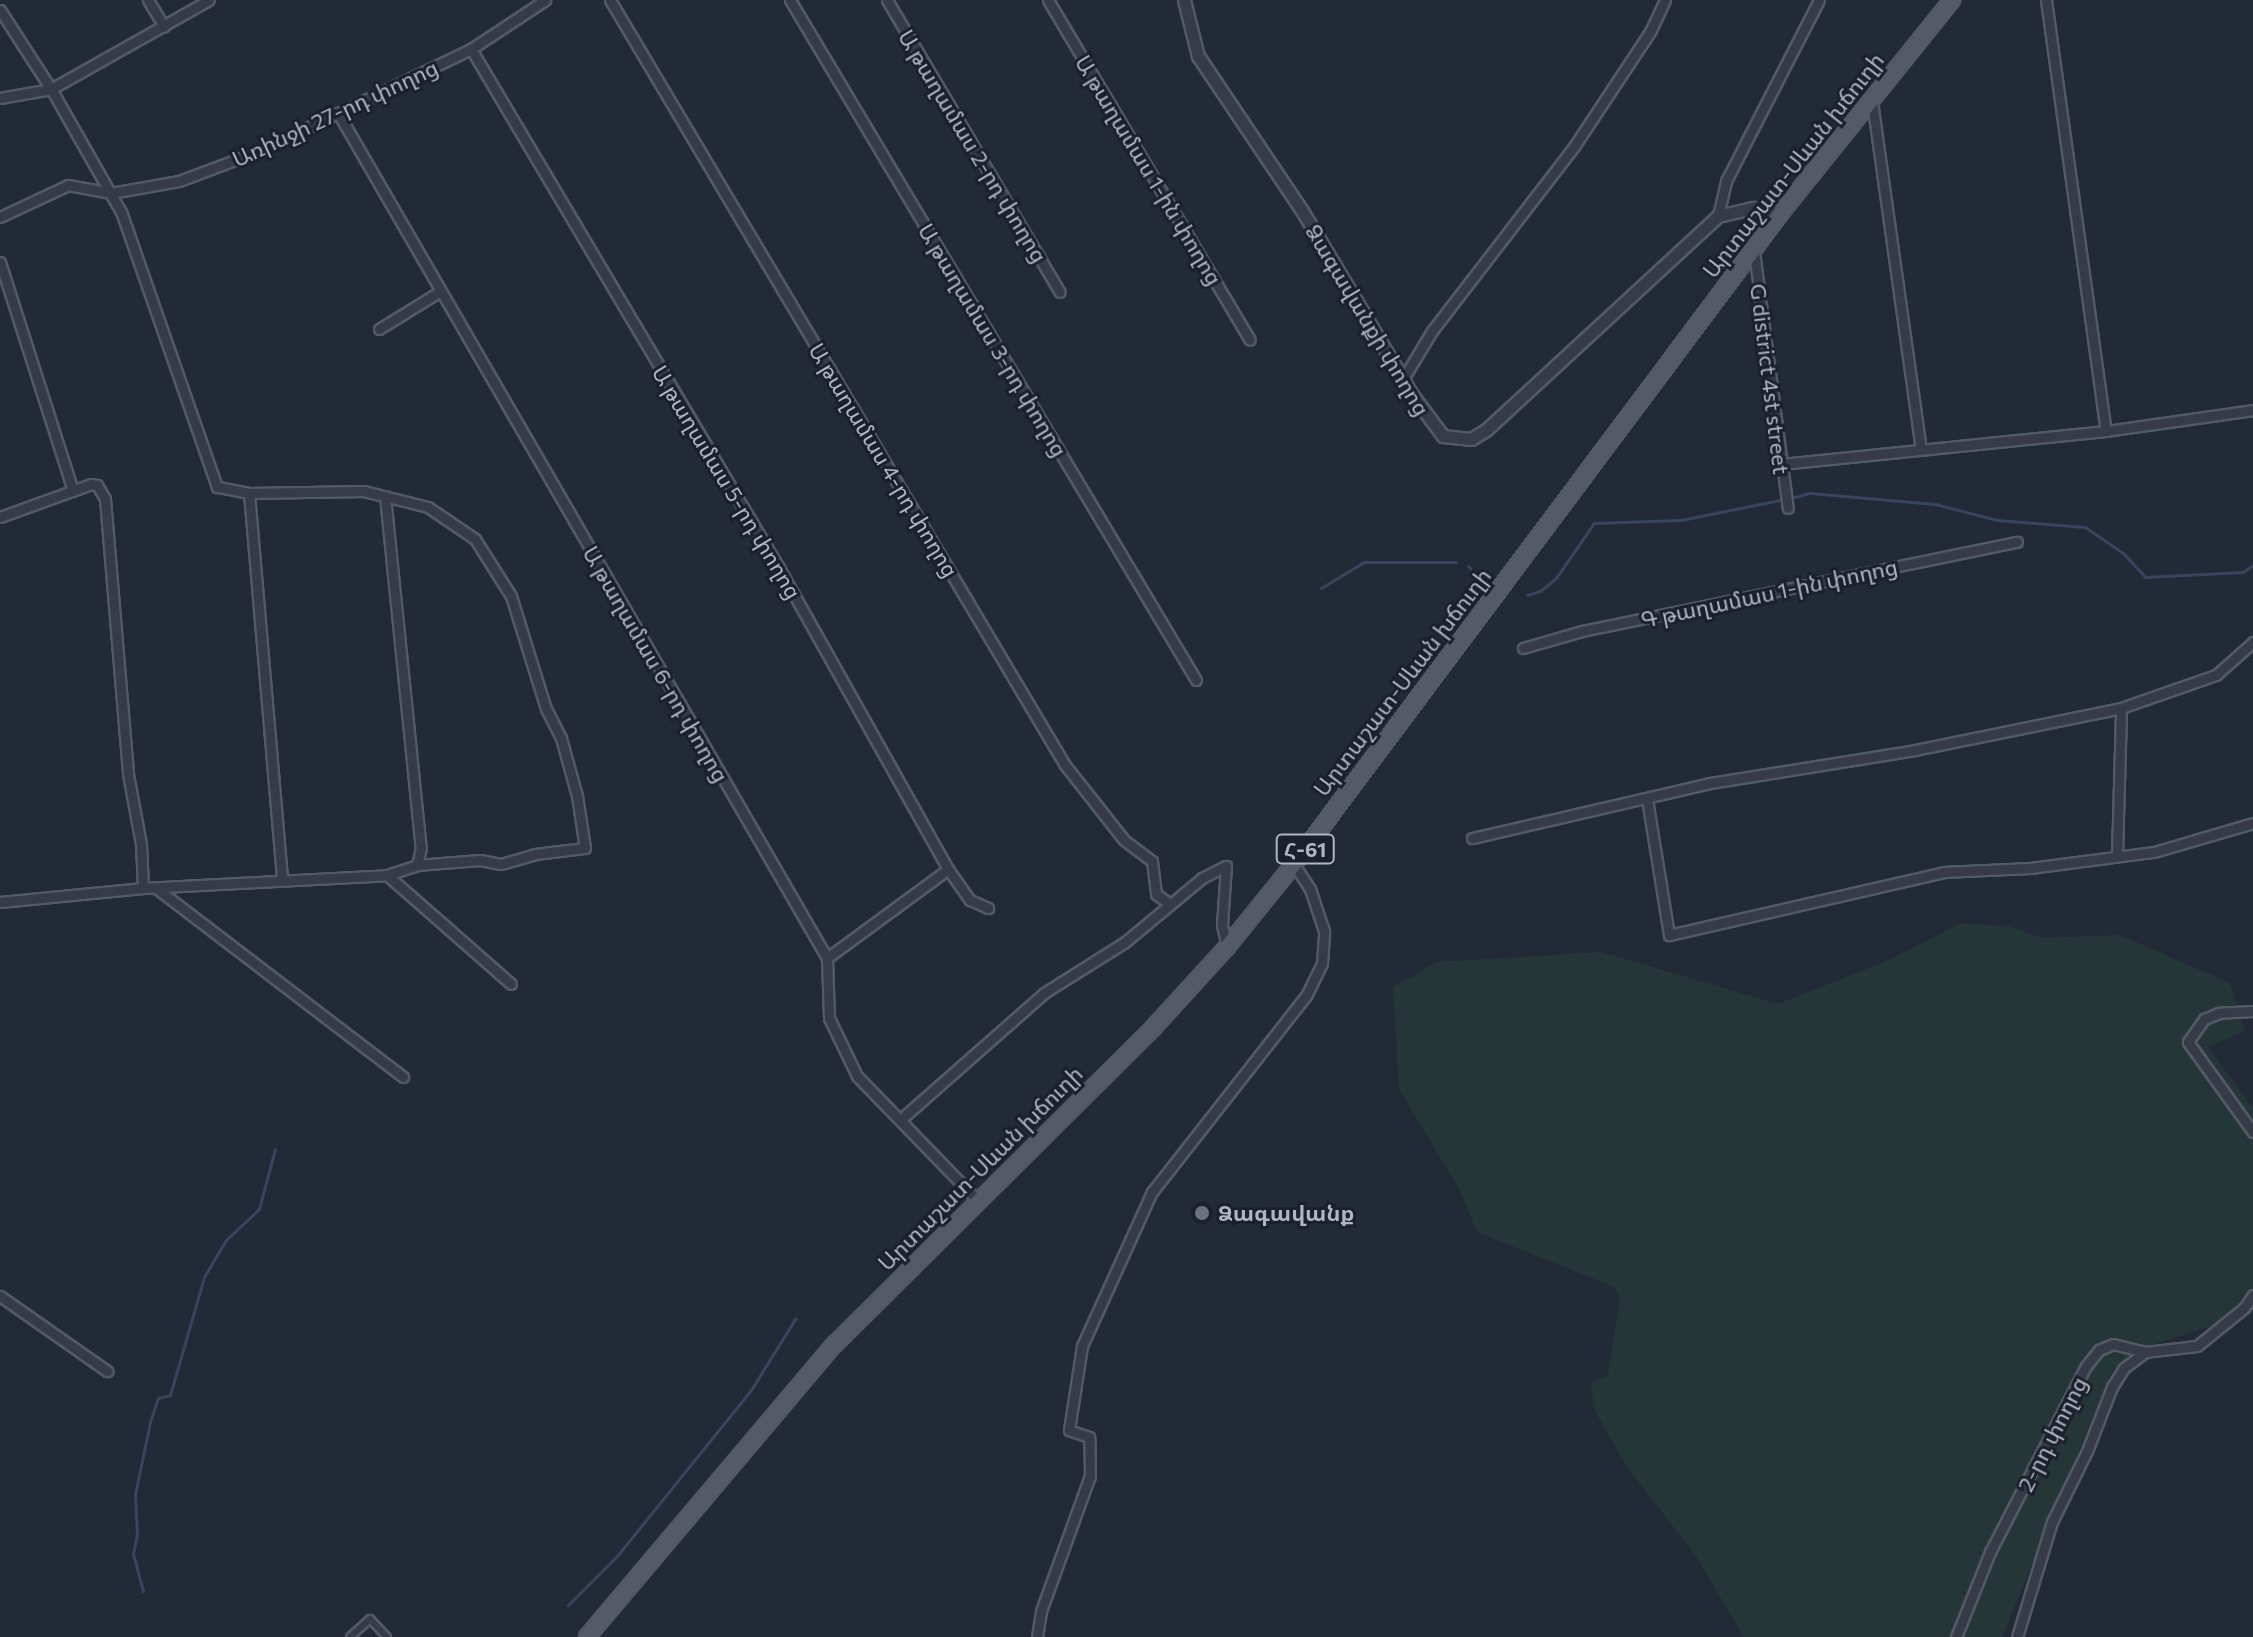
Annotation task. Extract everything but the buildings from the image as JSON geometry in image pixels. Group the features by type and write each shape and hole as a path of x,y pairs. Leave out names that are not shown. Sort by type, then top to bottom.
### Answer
{"main road":[{"name":"Արտաշատ-Սևան խճուղի","path":"587,1637 835,1344 1153,1028 1227,947 1294,864 1780,214 1952,0"}],"street":[{"path":"148,0 164,27"},
{"path":"0,98 51,89 209,0"},
{"name":"Առինջի 27-րդ փողոց","path":"111,193 179,181 259,151 471,49 545,0"},
{"name":"Ա թաղամաս 4-րդ փողոց","path":"610,0 1065,765 1116,831 1152,861 1156,894 1170,904"},
{"name":"Ա թաղամաս 3-րդ փողոց","path":"790,0 1196,680"},
{"name":"Ա թաղամաս 2-րդ փողոց","path":"887,0 1060,292"},
{"name":"Ա թաղամաս 1-ին փողոց","path":"1048,0 1250,340"},
{"name":"Ձագավանքի փողոց","path":"1184,0 1198,56 1301,209 1433,427 1454,439 1471,439 1486,430 1718,216"},
{"path":"1403,379 1432,331 1575,145 1651,30 1665,0"},
{"path":"1780,214 1754,208 1718,216 1726,181 1819,0"},
{"path":"2046,0 2106,431"},
{"path":"0,10 51,89 121,212 217,487 249,493 364,491 428,507 475,539 511,596 546,709 561,738 577,796 585,848 535,854 501,864 480,860 417,865 387,875 143,888 0,902"},
{"name":"Ա թաղամաս 5-րդ փողոց","path":"471,49 779,568 948,869 970,900 988,908"},
{"path":"1871,98 1921,450"},
{"name":"Ա թաղամաս 6-րդ փողոց","path":"338,113 827,958 829,1018 857,1076 977,1200"},
{"path":"0,217 68,185 111,193"},
{"name":"G district 4st street","path":"1754,251 1788,508"},
{"path":"0,262 73,491"},
{"path":"379,329 439,292"},
{"path":"1781,464 2106,431 2253,410"},
{"path":"0,517 97,485 105,499 128,774 141,844 143,888"},
{"path":"249,493 282,880"},
{"path":"385,496 421,848 417,865"},
{"name":"Գ թաղամաս 1-ին փողոց","path":"1523,648 1582,631 2017,542"},
{"path":"1472,838 1710,783 1915,750 2121,708 2216,675 2253,642"},
{"path":"2117,855 2121,708"},
{"path":"1647,799 1669,935 1943,872 2030,868 2154,852 2253,823"},
{"path":"1037,1637 1041,1611 1090,1476 1089,1437 1069,1430 1082,1346 1152,1192 1307,994 1322,963 1324,931 1310,889 1294,864"},
{"path":"900,1120 1044,993 1125,942 1202,878 1226,866 1222,925 1227,947"},
{"path":"827,958 948,869"},
{"path":"387,875 511,984"},
{"path":"156,888 403,1077"},
{"path":"2253,1011 2219,1013 2204,1019 2188,1042 2253,1132"},
{"name":"2-րդ փողոց","path":"1956,1637 1990,1552 2086,1366 2099,1350 2113,1344 2145,1352 2197,1346 2244,1308 2253,1295"},
{"path":"0,1296 107,1371"},
{"path":"2017,1637 2052,1522 2087,1451 2112,1387 2124,1368 2145,1352"},
{"path":"350,1637 370,1619 387,1637"}],"shaded area":[{"path":"1961,923 2008,926 2043,938 2120,935 2230,983 2245,1031 2208,1047 2253,1108 2253,1313 2139,1349 2111,1373 2002,1637 1744,1637 1696,1556 1627,1467 1596,1413 1590,1384 1608,1374 1620,1300 1614,1287 1477,1232 1460,1190 1399,1089 1393,987 1437,962 1602,952 1778,1004 1889,960"}],"waterway":[{"path":"1791,498 1810,493 1935,504 1997,520 2085,527 2123,553 2145,577 2243,572 2253,565"},
{"path":"1527,595 1540,591 1556,578 1594,523 1681,520 1785,499"},
{"path":"1321,588 1364,562 1456,562"},
{"path":"1468,566 1476,574"},
{"path":"143,1591 133,1554 137,1534 135,1494 150,1422 158,1398 170,1395 204,1277 226,1240 259,1209 275,1149"},
{"path":"568,1605 617,1556 751,1390 795,1319"}],"place":[{"name":"Ձագավանք","path":"1202,1213"}]}
